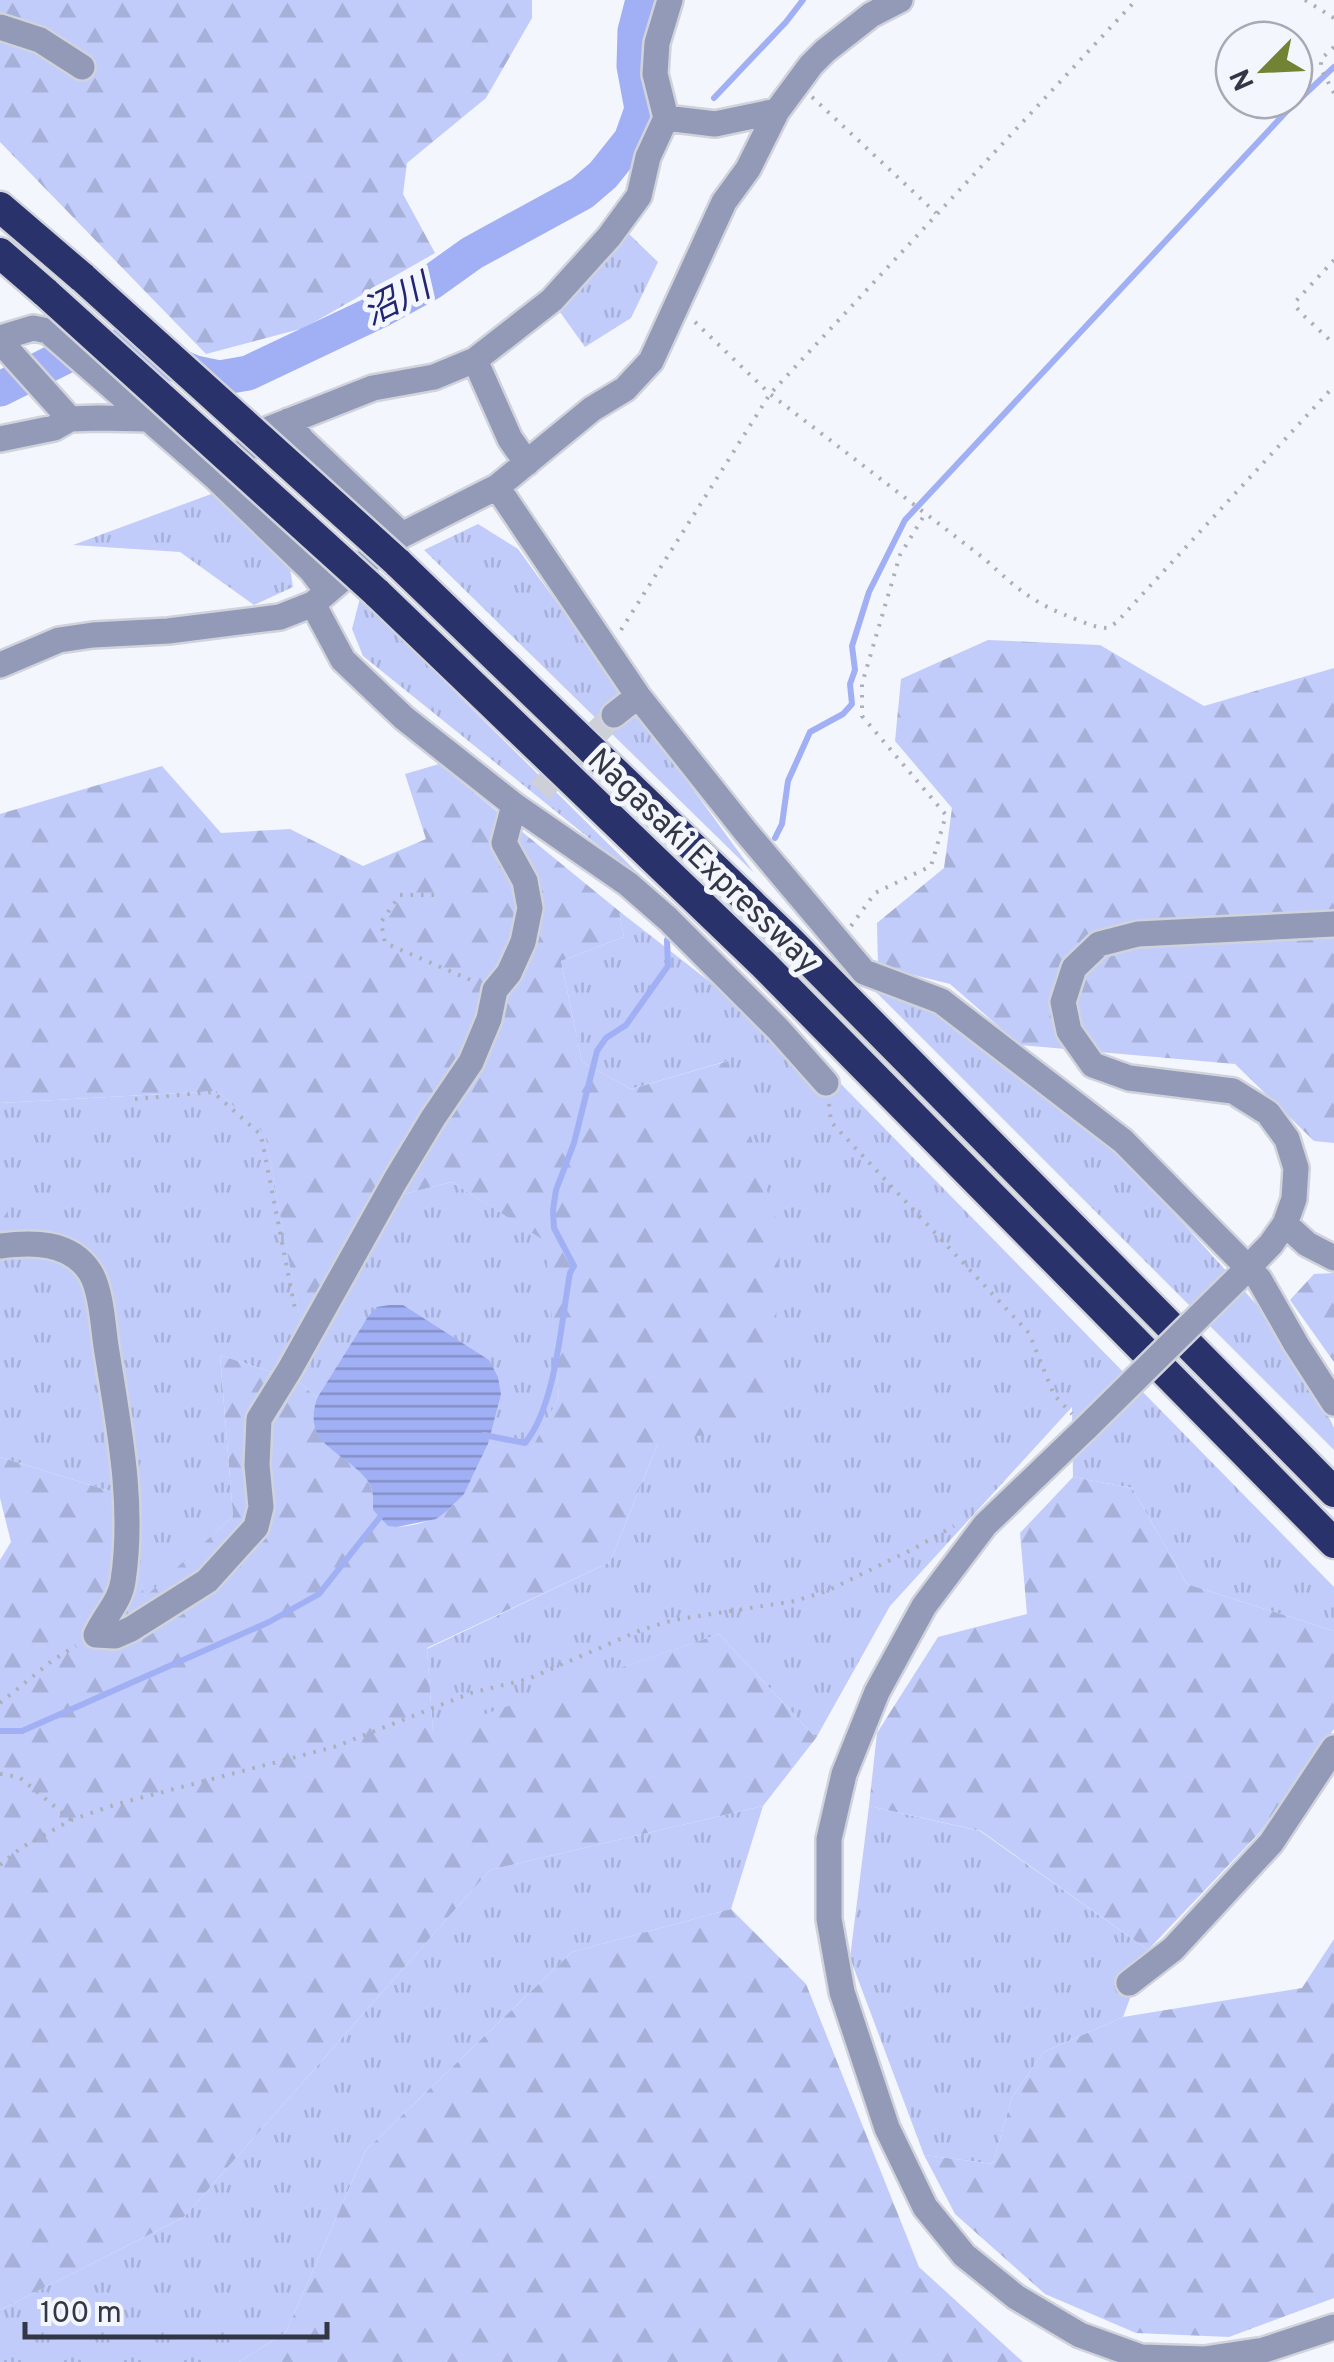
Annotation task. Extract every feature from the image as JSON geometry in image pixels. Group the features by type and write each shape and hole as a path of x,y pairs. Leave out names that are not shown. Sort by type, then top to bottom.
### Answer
{"highway":[{"name":"Nagasaki Expressway","path":"0,207 400,548 1334,1492"},
{"name":"Nagasaki Expressway","path":"0,253 376,592 764,964 1334,1543"}],"street":[{"path":"215,477 268,429 373,388 434,377 475,360 552,300 639,196 648,157 666,118 655,74 657,43 670,0"},
{"path":"0,665 59,640 280,617 320,597 498,487 592,409 626,389 651,362 724,202 748,170 777,112 825,51 871,16 900,0"},
{"path":"0,28 40,40 82,66"},
{"path":"666,118 715,124 777,112"},
{"path":"70,420 6,347 34,328 48,330 215,477 312,570 343,660 404,718 527,802 628,884 668,919 826,1082"},
{"path":"475,360 510,438 528,462"},
{"path":"0,438 54,428 70,420 149,420"},
{"path":"288,421 400,548"},
{"path":"498,487 638,696 864,972 941,1001 1123,1141 1242,1273 1259,1279 1334,1402"},
{"path":"614,715 638,696"},
{"path":"0,1246 52,1244 90,1272 99,1301 124,1474 127,1537 123,1584 117,1603 96,1634 115,1636 132,1630 207,1581 256,1527 262,1507 259,1419 395,1182 470,1062 489,1019 495,990 508,974 523,942 530,908 525,881 504,843 527,802"},
{"path":"1334,924 1138,934 1099,944 1074,968 1063,1002 1069,1031 1093,1065 1129,1078 1233,1092 1268,1113 1288,1139 1296,1168 1294,1199 1285,1224 1271,1244 985,1526 924,1606 877,1692 844,1774 829,1839 829,1919 842,1992 887,2128 924,2207 964,2256 1016,2297 1080,2335 1141,2357 1204,2359 1264,2350 1334,2327"},
{"path":"1285,1224 1308,1244 1334,1258"},
{"path":"1129,1983 1173,1949 1271,1843 1334,1748"}],"path":[{"path":"608,650 770,394 1136,0"},
{"path":"1306,0 1334,18"},
{"path":"1334,47 1320,59 1334,93"},
{"path":"797,84 936,214"},
{"path":"1334,260 1296,301 1302,314 1334,344"},
{"path":"678,305 770,394 986,560 1018,590 1047,608 1098,628 1108,628 1334,386"},
{"path":"839,943 874,893 930,866 946,815 862,716 862,684 900,556 924,514"},
{"path":"434,894 400,895 381,922 385,943 495,990"},
{"path":"826,1082 831,1122 1029,1333 1054,1395 1086,1428"},
{"path":"135,1099 212,1092 261,1135 302,1348"},
{"path":"0,1865 21,1848 71,1820 117,1804 334,1747 471,1694 528,1679 673,1620 811,1596 868,1573 968,1519 985,1526"},
{"path":"0,1703 53,1660 96,1634"},
{"path":"0,1774 20,1777 71,1820"}],"green space":[{"path":"0,0 532,0 532,18 486,98 407,163 403,194 435,253 304,328 206,354 0,142"},
{"path":"629,234 658,262 631,318 585,347 560,312"},
{"path":"214,493 289,562 293,587 254,605 180,552 73,545"},
{"path":"478,524 518,549 754,873 424,550"},
{"path":"360,598 662,897 363,656 352,629"},
{"path":"988,640 1100,645 1204,706 1334,668 1334,1143 1314,1141 1235,1064 1020,1045 950,984 878,966 877,923 944,868 952,808 895,741 901,679"},
{"path":"439,764 619,911 624,937 561,961 582,1062 631,1089 728,1061 781,1237 770,1423 658,1443 610,1562 427,1648 433,1732 719,1634 816,1738 763,1806 490,1870 184,2217 0,2310 0,1560 11,1542 0,1498 0,1457 116,1493 145,1597 233,1516 220,1355 298,1381 317,1398 314,1414 320,1437 367,1480 373,1510 397,1527 433,1519 456,1502 488,1444 530,1452 559,1397 545,1241 452,1182 396,1196 308,1362 265,1134 217,1091 0,1103 0,814 162,766 221,833 290,829 363,866 426,839 405,774"},
{"path":"619,911 841,1084 1334,1587 1334,1631 1187,1584 1132,1488 1073,1477 1072,1407 890,1606 816,1738 719,1634 433,1733 427,1649 610,1562 658,1443 727,1061 631,1089 582,1062 561,961 624,937"},
{"path":"874,990 950,1017 1123,1157 1297,1349 1334,1428 1334,1450"},
{"path":"217,1091 265,1133 308,1360 396,1196 452,1182 546,1241 559,1397 530,1453 488,1444 489,1437 367,1318 317,1398 298,1381 220,1355 233,1516 145,1598 116,1493 0,1457 0,1103"},
{"path":"0,1146 12,1253 0,1256"},
{"path":"1334,1273 1334,1362 1290,1300 1314,1274"},
{"path":"1073,1477 1132,1488 1187,1584 1334,1631 1334,1729 1260,1832 1148,1950 981,1831 869,1806 877,1733 938,1637 1027,1614 1020,1533"},
{"path":"763,1806 731,1909 572,1952 366,2150 286,2332 239,2362 0,2362 0,2310 184,2217 490,1870"},
{"path":"869,1806 980,1831 1148,1950 1123,2017 1044,2052 1012,2097 993,2164 924,2155 850,1958"},
{"path":"731,1909 806,1984 919,2267 1023,2362 239,2362 286,2332 366,2150 572,1952"},
{"path":"1334,1939 1334,2298 1229,2337 1136,2333 1045,2294 955,2214 924,2155 993,2164 1012,2097 1044,2052 1123,2017 1302,1988"}],"shaded area":[{"path":"403,1305 489,1360 501,1394 488,1444 464,1494 436,1519 397,1527 388,1526 373,1510 369,1483 327,1446 315,1427 314,1414 317,1398 367,1318 377,1307"}],"waterway":[{"name":"沼川","path":"0,389 88,345 144,351 195,373 219,378 248,373 381,310 430,283 472,253 582,193 603,175 631,140 642,109 634,66 635,31 643,0"},
{"path":"714,98 803,0"},
{"path":"775,838 782,824 788,781 810,732 843,714 852,704 852,646 869,592 905,520 1287,111 1334,67"},
{"path":"484,1435 525,1443 544,1408 574,1266 554,1228 556,1190 574,1143 597,1051 606,1038 626,1025 668,966 667,940"},
{"path":"0,1731 22,1731 269,1622 319,1594 384,1512"}],"tunnel":[{"path":"540,791 614,715"}]}
